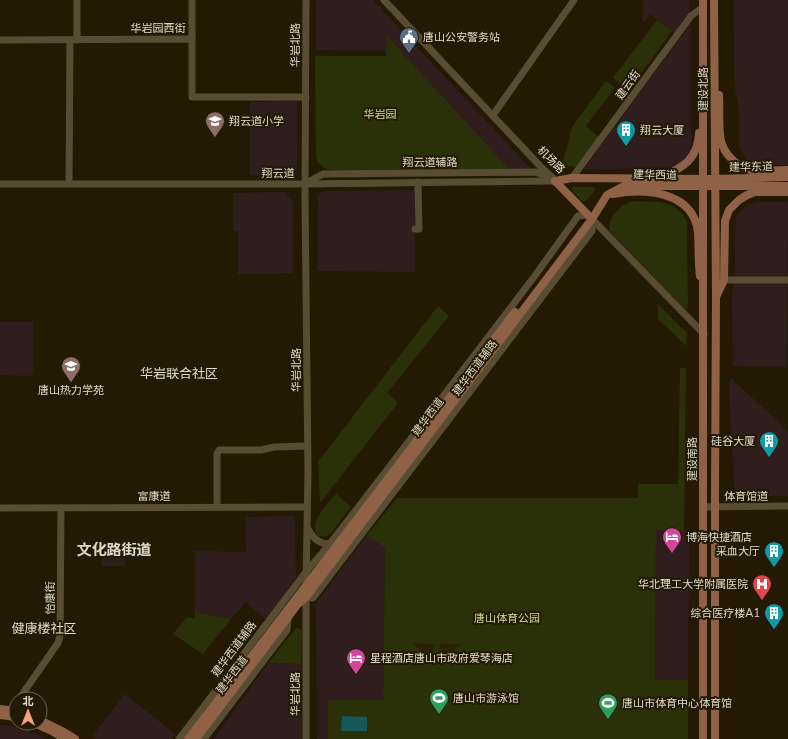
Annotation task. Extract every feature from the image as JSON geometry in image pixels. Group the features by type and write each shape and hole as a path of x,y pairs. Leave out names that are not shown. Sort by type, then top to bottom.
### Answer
{"main road":[{"name":"建设北路","path":"714,0 715,183"},
{"name":"建设北路","path":"703,3 704,182"},
{"path":"714,58 719,92 721,142 727,154 737,164 751,170 788,170"},
{"path":"657,178 679,169 686,164 695,151 699,140 700,100 704,64"},
{"path":"565,190 566,184 572,178"},
{"name":"建华西道","path":"555,181 572,178 657,178 715,183"},
{"name":"建华东道","path":"715,183 788,178"},
{"name":"机场路","path":"555,181 590,217"},
{"name":"建华西道","path":"188,739 607,195 624,186 704,182"},
{"name":"建设南路","path":"703,739 704,182"},
{"name":"建华东道","path":"715,183 788,186"},
{"name":"建设南路","path":"715,183 715,739"},
{"path":"607,195 625,192 652,192 672,197 684,206 692,215 698,232 698,264 704,295"},
{"path":"716,298 724,280 725,221 729,210 739,200 755,192 788,192"},
{"path":"578,205 586,210 596,210"},
{"name":"建华西道","path":"196,739 297,606 306,597 590,217"},
{"path":"48,724 62,730 75,739"},
{"path":"48,730 64,739"}],"street":[{"path":"69,184 73,40 77,0"},
{"path":"192,0 192,39"},
{"name":"华岩北路","path":"306,0 306,739"},
{"name":"机场路","path":"384,0 541,168 555,181"},
{"path":"493,115 574,0"},
{"name":"建云街","path":"572,178 691,16 703,3"},
{"name":"华岩园西街","path":"0,40 192,39 192,97 306,97"},
{"name":"翔云道辅路","path":"305,184 323,174 536,172 555,181"},
{"name":"翔云道","path":"0,184 305,184 555,181"},
{"path":"415,229 419,229 418,182"},
{"name":"建华西道辅路","path":"179,739 534,277 578,216 590,217"},
{"name":"机场路","path":"590,217 704,334"},
{"path":"724,280 788,280"},
{"path":"217,507 217,454 219,450 261,450 274,446 307,446"},
{"name":"体育馆道","path":"703,507 788,506"},
{"name":"富康道","path":"0,508 307,507"},
{"name":"怡康街","path":"25,691 58,644 60,636 61,508"},
{"path":"307,528 312,538 329,545 338,544"},
{"path":"204,739 287,630 288,619"}],"shaded area":[{"path":"316,0 373,0 530,168 528,172 512,172 387,37 387,51 316,50"},
{"path":"643,0 689,0 689,17 677,35 650,14 643,23"},
{"path":"733,0 788,0 788,165 750,165 739,146 739,109 735,89"},
{"path":"691,23 691,147 689,154 682,162 673,167 583,170"},
{"path":"297,101 297,170 289,176 250,175 250,102"},
{"path":"415,190 415,272 317,271 318,196 323,191"},
{"path":"283,192 293,201 293,273 238,274 238,231 233,231 233,193"},
{"path":"756,202 788,202 787,367 733,366 732,295 735,277 735,224 737,215 745,207"},
{"path":"0,322 33,322 33,372 30,376 0,375"},
{"path":"731,378 788,432 788,496 742,496 734,488 729,383"},
{"path":"295,516 296,582 266,620 246,602 231,619 195,612 195,551 246,552 245,517"},
{"path":"656,530 689,530 688,680 655,680"},
{"path":"367,535 385,548 383,700 328,700 328,739 317,739 316,603"},
{"path":"102,542 125,542 125,566 102,566"},
{"path":"268,663 301,664 301,739 214,739"},
{"path":"125,694 175,734 171,739 96,739 92,736"},
{"path":"0,725 8,725 8,731 28,731 45,739 0,739"}],"green space":[{"path":"657,20 672,31 629,90 613,78"},
{"name":"华岩园","path":"387,36 512,172 335,171 321,165 316,157 315,56 386,56"},
{"path":"606,81 615,87 586,126 599,137 577,167 562,165 572,127"},
{"path":"573,187 594,187 595,190 586,201 582,201 571,189"},
{"path":"635,201 665,203 678,209 687,222 688,308 685,309 609,230 611,220 617,211 625,204"},
{"path":"658,304 687,333 686,346 658,319"},
{"path":"438,306 449,316 387,393 398,403 320,503 318,462"},
{"name":"唐山体育公园","path":"680,368 686,368 684,530 656,530 655,680 688,680 688,739 328,739 328,700 383,700 385,548 367,535 397,498 638,498 638,484 678,484"},
{"path":"336,494 351,507 330,534 325,537 318,536 315,525 317,519"},
{"path":"195,612 231,619 203,654 173,634 186,618 195,618"},
{"path":"296,628 301,629 302,631 301,664 268,663"}],"sand":[{"path":"413,643 435,644 432,653 428,657"},
{"path":"439,644 461,644 445,657"}],"water":[{"path":"342,716 367,717 367,731 341,731"}],"place":[{"name":"唐山公安警务站","path":"409,54"},
{"name":"翔云道小学","path":"215,138"},
{"name":"翔云大厦","path":"626,147"},
{"name":"唐山热力学苑","path":"71,383"},
{"name":"硅谷大厦","path":"769,458"},
{"name":"博海快捷酒店","path":"672,554"},
{"name":"采血大厅","path":"774,568"},
{"name":"华北理工大学附属医院","path":"762,601"},
{"name":"综合医疗楼A1","path":"774,630"},
{"name":"星程酒店唐山市政府爱琴海店","path":"356,675"},
{"name":"唐山市游泳馆","path":"439,715"},
{"name":"唐山市体育中心体育馆","path":"608,720"}],"district":[{"name":"华岩联合社区","path":"179,374"},
{"name":"文化路街道","path":"114,550"},
{"name":"健康楼社区","path":"44,629"}]}
